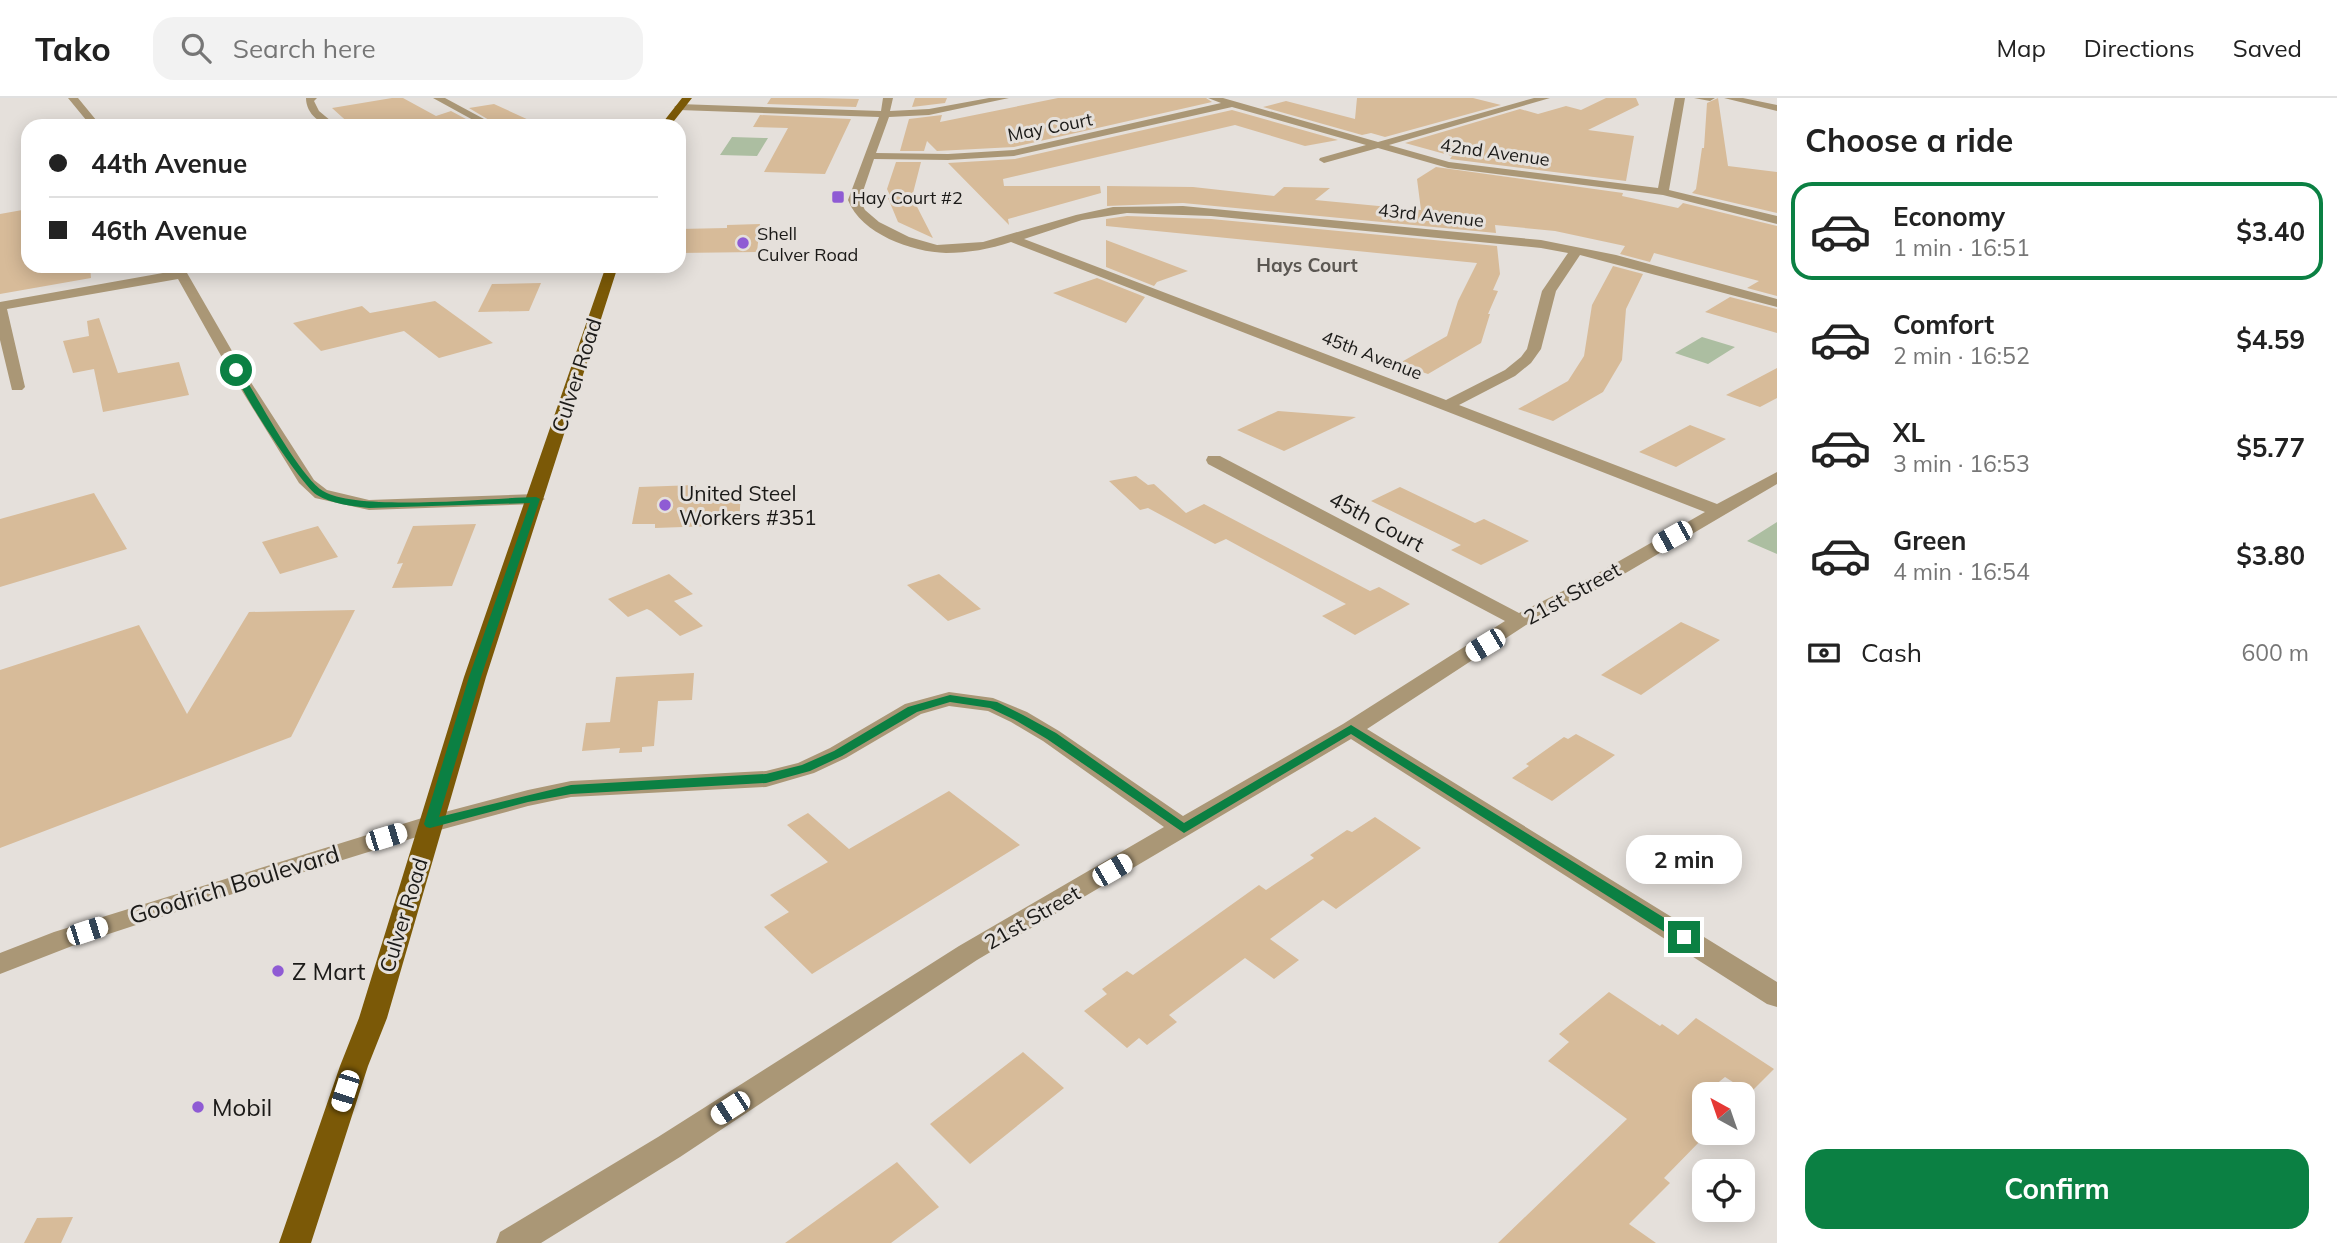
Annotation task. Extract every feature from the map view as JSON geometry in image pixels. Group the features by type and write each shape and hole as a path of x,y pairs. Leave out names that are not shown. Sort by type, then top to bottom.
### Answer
{"main road":[{"path":"670,119 687,98"},
{"name":"Culver Road","path":"295,1243 354,1066 373,1018 475,677 610,273"}],"street":[{"path":"73,98 90,119"},
{"path":"312,98 309,100 315,113 323,119"},
{"path":"438,98 478,119"},
{"path":"870,156 888,98"},
{"path":"679,107 885,114 929,112 1004,98"},
{"name":"42nd Avenue","path":"1213,98 1431,162 1663,192 1777,220"},
{"path":"1324,160 1545,98"},
{"path":"1663,192 1680,98"},
{"path":"1699,98 1710,98"},
{"path":"1729,98 1777,108"},
{"name":"May Court","path":"870,156 924,158 1014,153 1233,104"},
{"name":"43rd Avenue","path":"870,156 854,200 866,219 910,241 944,249 964,248 1011,238 1075,219 1115,211 1172,209 1506,240 1577,250 1777,303"},
{"name":"45th Avenue","path":"1011,238 1719,511"},
{"path":"1448,405 1510,373 1526,360 1534,349 1549,291 1577,250"},
{"path":"17,387 0,306 164,273"},
{"path":"181,273 277,437 309,482 321,494 369,505 536,499"},
{"name":"45th Court","path":"1214,460 1519,621"},
{"name":"21st Street","path":"512,1243 669,1147 968,953 1351,729 1519,621 1600,580 1777,477"},
{"name":"Goodrich Boulevard","path":"0,964 63,939 183,900 430,824 528,798 571,789 766,779 806,768 850,747 913,709 950,699 993,705 1019,717 1051,736 1184,829"},
{"path":"1351,729 1777,996"}],"green space":[{"path":"732,137 768,138 757,156 720,155"},
{"path":"1702,337 1735,347 1708,364 1675,353"},
{"path":"1777,522 1777,554 1747,541"}],"building":[{"path":"403,98 436,116 451,111 466,119 344,119 332,108"},
{"path":"771,98 859,99 856,107 767,104"},
{"path":"915,98 947,98 945,103 912,107"},
{"path":"1058,98 1206,98 1212,102 1014,147 937,151 927,141 924,151 900,151 909,119 942,115 940,122"},
{"path":"1357,98 1473,98 1501,105 1385,137 1371,133 1362,135 1263,107 1286,101 1355,119"},
{"path":"1606,98 1636,98 1639,105 1588,130 1634,136 1626,181 1450,159 1452,156 1405,143 1520,109 1538,114 1566,106 1581,110"},
{"path":"1718,98 1728,166 1777,172 1777,213 1692,193 1696,189 1704,148 1707,103"},
{"path":"494,104 527,119 487,119 469,108"},
{"path":"1232,110 1338,140 1305,146 1235,125 1003,179 1004,186 1100,186 1101,193 1008,219 1009,225 948,163 1015,159"},
{"path":"760,115 851,119 825,174 764,172 788,128 753,127"},
{"path":"896,162 921,162 912,197 933,238 898,222 887,189"},
{"path":"1436,167 1623,193 1622,196 1678,208 1683,203 1777,226 1777,296 1747,288 1759,281 1654,253 1650,262 1620,254 1625,246 1555,231 1495,225 1496,233 1183,203 1107,206 1107,186 1193,187 1274,196 1284,187 1330,188 1315,200 1421,210 1417,179"},
{"path":"21,210 21,273 91,273 91,278 0,294 0,214"},
{"path":"1127,216 1211,219 1497,246 1500,274 1493,290 1498,291 1488,314 1481,343 1428,374 1398,364 1447,336 1458,301 1477,263 1106,226 1106,219"},
{"path":"760,224 757,252 686,253 686,229 727,228 727,225"},
{"path":"1106,240 1188,271 1157,282 1154,286 1106,267"},
{"path":"1613,266 1643,274 1626,309 1622,360 1603,392 1553,421 1518,409 1568,381 1584,356 1592,305"},
{"path":"1097,278 1145,297 1126,323 1053,293"},
{"path":"541,283 529,311 478,312 492,284"},
{"path":"1730,297 1777,309 1777,333 1705,312"},
{"path":"435,301 493,343 439,358 404,331 321,351 293,323 362,306 370,313"},
{"path":"99,318 118,373 179,362 189,395 103,412 94,369 73,373 63,341 89,336 87,321"},
{"path":"1777,368 1777,398 1760,407 1726,395"},
{"path":"1278,411 1356,417 1284,451 1237,430"},
{"path":"1690,425 1726,439 1676,467 1639,452"},
{"path":"1136,476 1148,485 1154,484 1186,513 1204,504 1370,591 1379,587 1410,604 1355,635 1322,616 1346,604 1226,539 1215,544 1148,508 1140,510 1109,481"},
{"path":"696,485 696,492 741,491 739,525 655,528 655,524 632,524 639,487"},
{"path":"1400,487 1475,523 1484,519 1529,541 1481,565 1451,550 1461,545 1371,501"},
{"path":"94,493 127,549 0,587 0,519"},
{"path":"476,524 452,586 392,588 403,563 397,564 413,526"},
{"path":"318,526 338,557 280,574 262,542"},
{"path":"669,574 693,594 674,601 703,626 680,636 651,611 647,609 628,617 608,599"},
{"path":"939,574 981,609 948,621 907,585"},
{"path":"355,610 291,737 0,848 0,670 139,625 187,714 249,612"},
{"path":"1681,622 1720,640 1641,695 1601,675"},
{"path":"694,673 692,700 658,701 654,746 642,747 642,752 619,753 620,748 582,751 586,723 610,722 616,677"},
{"path":"1576,734 1615,755 1552,801 1512,778 1529,766 1526,764 1564,737 1568,739"},
{"path":"949,791 1020,845 812,974 764,927 789,912 770,895 828,862 787,825 808,813 849,849"},
{"path":"1375,817 1421,848 1336,909 1323,900 1270,939 1299,960 1274,979 1245,958 1169,1015 1177,1022 1147,1045 1139,1038 1127,1048 1084,1011 1107,994 1102,989 1127,971 1133,975 1259,885 1266,890 1314,858 1310,855 1347,830 1352,832"},
{"path":"1609,992 1678,1035 1696,1018 1774,1069 1755,1088 1755,1082 1733,1082 1725,1077 1719,1082 1692,1082 1692,1145 1696,1145 1664,1178 1670,1183 1629,1224 1656,1243 1498,1243 1627,1119 1548,1061 1569,1042 1559,1034"},
{"path":"1023,1052 1064,1088 970,1164 930,1124"},
{"path":"897,1162 939,1207 891,1243 785,1243"},
{"path":"73,1217 61,1243 24,1243 37,1218"}],"place":[{"name":"Hay Court #2","path":"838,197"},
{"name":"Shell Culver Road","path":"743,243"},
{"name":"United Steel Workers #351","path":"665,505"},
{"name":"Z Mart","path":"278,971"},
{"name":"Mobil","path":"198,1107"}],"district":[{"name":"Hays Court","path":"1307,265"}],"route":[{"path":"236,370 285,449 321,494 369,505 536,499 475,677 430,824 571,789 766,779 806,768 884,728 913,709 950,699 993,705 1019,717 1051,736 1184,829 1351,729 1684,937"}]}
